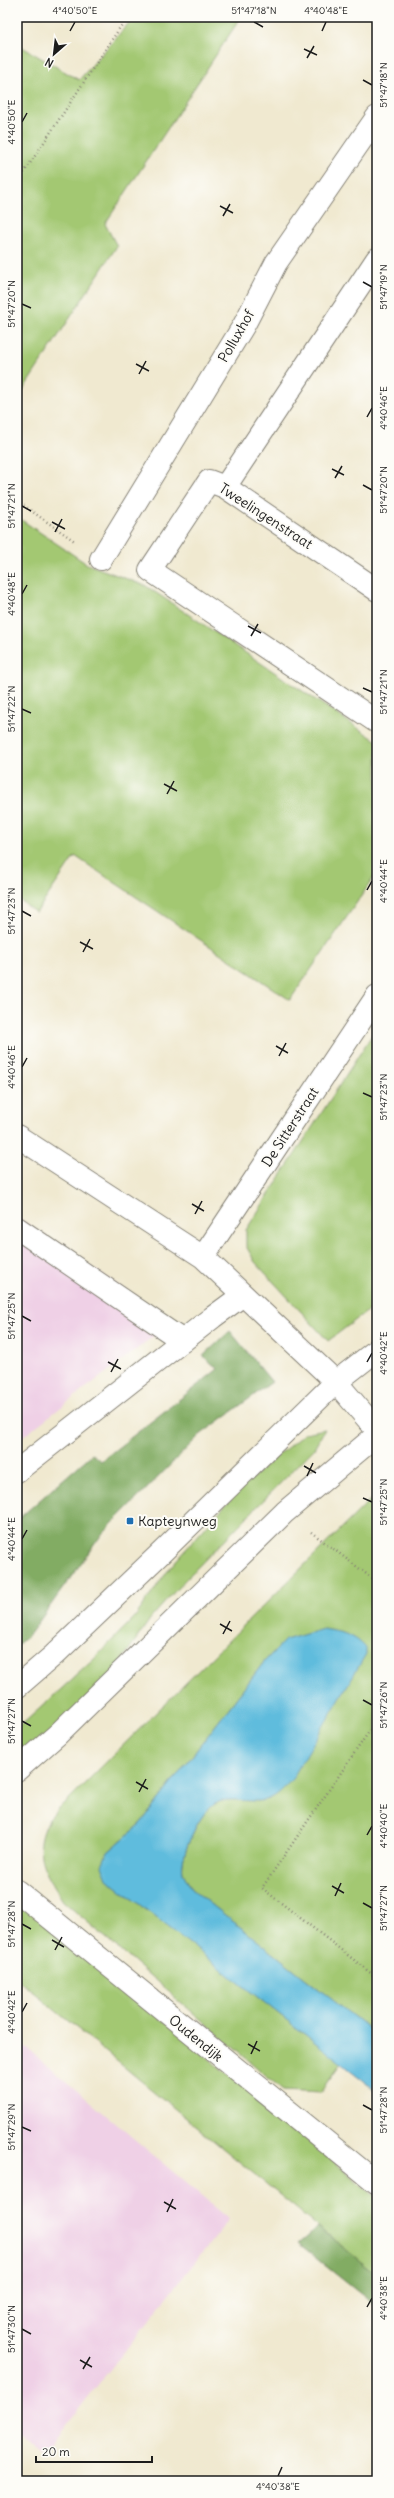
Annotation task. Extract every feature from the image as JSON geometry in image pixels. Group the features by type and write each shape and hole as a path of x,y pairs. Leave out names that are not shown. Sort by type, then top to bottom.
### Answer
{"street":[{"name":"Polluxhof","path":"101,559 244,326 276,263 377,116"},
{"path":"225,487 377,259"},
{"name":"Tweelingenstraat","path":"377,590 225,487 210,481 150,570 377,722"},
{"name":"De Sitterstraat","path":"203,1257 377,996"},
{"path":"17,1136 203,1257 336,1382 377,1430"},
{"path":"17,1228 183,1341"},
{"path":"17,1471 243,1295"},
{"path":"17,1687 54,1655 163,1551 336,1382 377,1350"},
{"path":"17,1770 58,1734 285,1512 377,1435"},
{"name":"Oudendijk","path":"17,1891 377,2183"}],"path":[{"path":"17,183 127,17"},
{"path":"285,1512 377,1582"},
{"path":"377,1720 262,1888 377,1978"}],"shaded area":[{"path":"17,1217 172,1322 17,1441"},
{"path":"17,2040 229,2219 44,2453 17,2432"}],"green space":[{"path":"134,17 241,17 105,224 117,246 17,399 17,44 79,80"},
{"path":"17,517 87,564 146,586 377,741 377,873 290,1000 75,856 36,913 17,898"},
{"path":"377,1027 377,1304 328,1341 255,1262 246,1246 246,1230"},
{"path":"230,1331 272,1382 200,1435 102,1534 30,1634 17,1645 17,1520 92,1454 101,1461 218,1369 203,1356"},
{"path":"325,1429 314,1449 184,1581 151,1618 112,1674 17,1767 17,1729 92,1661 135,1617 172,1565 227,1503 265,1466 305,1433"},
{"path":"377,1493 377,2035 192,1889 183,1872 184,1856 187,1846 197,1825 208,1809 214,1804 226,1800 266,1800 285,1640 264,1662 141,1823 107,1853 107,1879 342,2063 321,2092 283,2090 63,1901 45,1871 42,1862 41,1843 49,1819"},
{"path":"17,1899 377,2198 377,2275 17,1979"},
{"path":"318,2227 377,2275 377,2307 298,2244"}],"water":[{"path":"323,1629 352,1637 366,1648 366,1654 292,1779 284,1788 270,1799 260,1801 220,1801 208,1809 197,1825 187,1846 184,1856 183,1872 192,1889 377,2035 377,2091 107,1879 102,1865 107,1853 141,1823 264,1662 285,1640"}],"place":[{"name":"Kapteynweg","path":"130,1521"}]}
